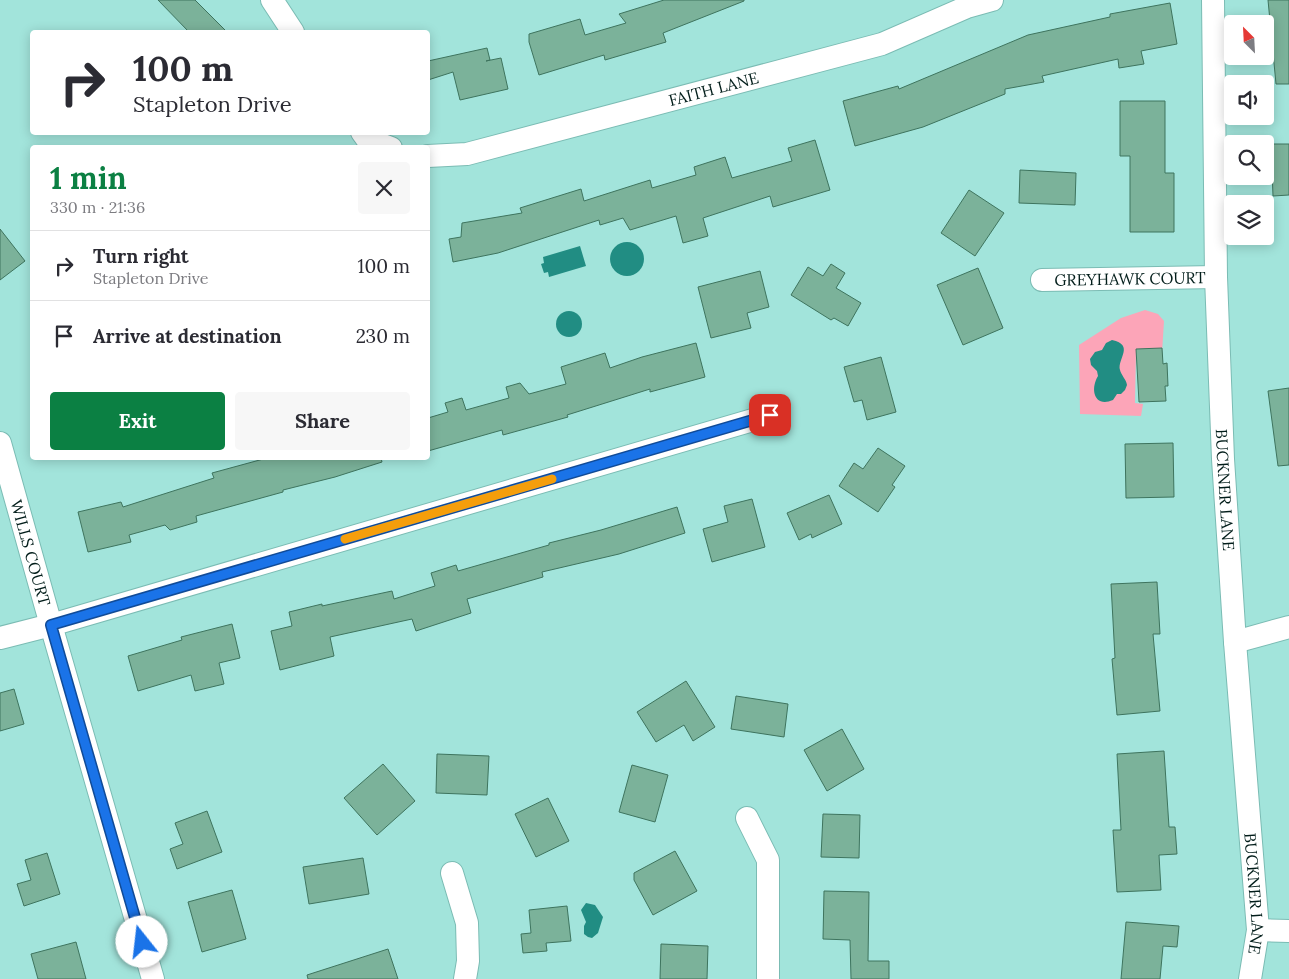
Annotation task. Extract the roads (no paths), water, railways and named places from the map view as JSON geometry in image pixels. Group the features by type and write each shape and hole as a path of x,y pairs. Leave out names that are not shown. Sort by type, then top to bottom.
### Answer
{"street":[{"path":"272,0 292,30"},
{"name":"FAITH LANE","path":"430,156 467,154 882,44 966,3 992,0"},
{"name":"BUCKNER LANE","path":"1213,0 1216,277 1223,459 1235,642 1258,930 1250,979"},
{"path":"364,135 367,139 383,145"},
{"name":"GREYHAWK COURT","path":"1042,280 1216,277"},
{"path":"0,638 51,625 770,415"},
{"name":"WILLS COURT","path":"0,442 153,979"},
{"path":"1235,642 1289,627"},
{"path":"747,818 768,860 768,979"},
{"path":"452,873 467,923 468,961 465,979"},
{"path":"1258,930 1289,931"}],"water":[{"path":"627,242 639,247 644,259 639,271 627,276 615,271 610,259 615,247"},
{"path":"580,246 586,266 549,277 548,272 544,273 541,264 544,263 543,257"},
{"path":"569,311 578,315 582,324 578,333 569,337 560,333 556,324 560,315"},
{"path":"1112,340 1123,345 1124,353 1120,370 1127,385 1121,394 1117,394 1113,400 1107,402 1095,396 1094,386 1098,376 1097,371 1091,365 1090,359 1095,352 1102,350 1106,343"},
{"path":"586,903 595,905 603,917 598,933 592,938 584,934 586,922 581,910"}]}
